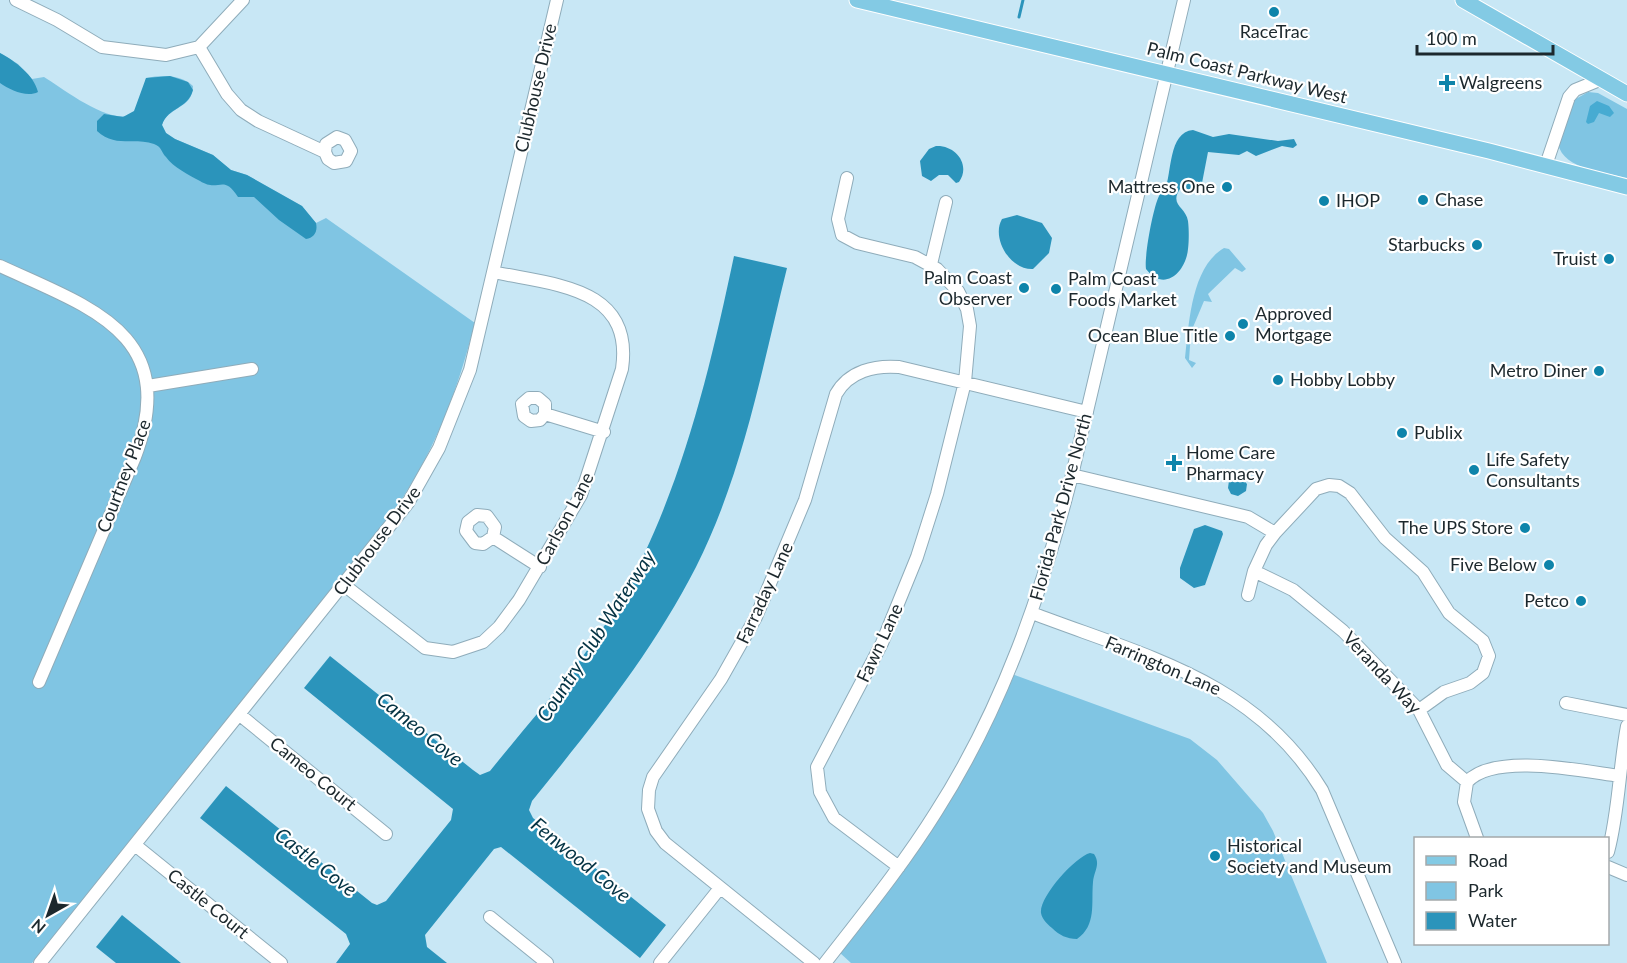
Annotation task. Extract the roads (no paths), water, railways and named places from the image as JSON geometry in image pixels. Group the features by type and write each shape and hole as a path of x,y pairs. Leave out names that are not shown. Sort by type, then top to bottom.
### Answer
{"main road":[{"name":"Palm Coast Parkway West","path":"857,0 1168,73 1546,165 1627,187"},
{"path":"1463,0 1627,94"}],"street":[{"path":"16,0 110,50 173,55 199,47 243,0"},
{"name":"Clubhouse Drive","path":"40,963 408,504 439,448 470,370 557,0"},
{"name":"Florida Park Drive North","path":"825,963 899,867 937,811 996,698 1032,613 1053,548 1072,475 1184,0"},
{"path":"199,47 227,94 241,110 258,121 325,152"},
{"path":"1546,165 1569,97 1575,90 1602,79"},
{"path":"847,178 838,219 842,235 852,242 915,257 931,264 946,202"},
{"name":"Fawn Lane","path":"899,867 834,818 820,792 817,767 882,643 907,585 937,494 965,382 971,335 967,309 952,283 931,264"},
{"name":"Courtney Place","path":"0,266 89,307 111,322 132,346 148,386 148,416 139,446 39,682"},
{"name":"Carlson Lane","path":"344,585 419,645 433,651 453,652 473,647 491,635 512,610 540,567 581,495 604,432 624,355 622,339 614,317 599,300 586,294 493,272"},
{"name":"Farraday Lane","path":"814,963 660,838 650,817 649,790 657,770 721,679 756,617 801,510 836,394 854,375 879,367 907,368 1087,411"},
{"path":"148,386 252,369"},
{"path":"545,414 604,432"},
{"path":"1072,475 1248,517 1275,532"},
{"path":"1248,594 1262,552 1275,532 1316,489 1329,485 1340,486 1350,493 1385,538 1423,572 1449,613 1483,641 1489,656 1483,673 1470,683 1439,695 1419,710"},
{"path":"493,537 540,567"},
{"name":"Veranda Way","path":"1254,571 1293,590 1328,616 1419,710 1447,765 1467,782"},
{"name":"Farrington Lane","path":"1032,613 1195,676 1239,700 1275,730 1303,762 1322,790 1395,963"},
{"path":"1566,703 1627,715"},
{"name":"Cameo Court","path":"240,715 386,834"},
{"path":"1609,847 1618,806 1619,776 1627,726"},
{"path":"1477,837 1464,802 1467,782 1485,770 1521,766 1619,776"},
{"name":"Castle Court","path":"135,845 281,963"},
{"path":"1609,867 1627,875"},
{"path":"660,963 720,888"},
{"path":"490,917 547,963"}],"water":[{"path":"0,53 18,64 28,74 38,92 24,94 0,83"},
{"path":"170,76 188,82 193,90 187,101 165,119 162,125 166,133 213,155 231,170 247,175 302,206 316,223 316,232 313,236 306,239 279,220 254,197 238,197 228,186 206,184 186,173 169,161 157,145 147,142 118,141 97,131 97,121 104,114 123,117 134,111 146,78"},
{"path":"1193,130 1213,137 1229,134 1278,141 1294,139 1297,145 1293,148 1282,146 1256,156 1247,151 1239,155 1208,152 1202,183 1189,191 1180,189 1177,194 1177,202 1188,221 1189,242 1183,265 1173,277 1160,279 1146,269 1146,254 1152,221 1159,196 1164,191 1167,182 1175,146 1185,132"},
{"path":"936,146 950,149 960,157 963,169 959,182 956,183 948,175 939,175 931,181 922,176 920,161 929,149"},
{"path":"1017,215 1042,223 1052,238 1049,253 1033,269 1025,268 1010,259 1001,243 999,227 1002,219"},
{"path":"734,256 787,268 750,420 727,495 696,567 679,599 641,659 599,717 532,801 529,810 533,818 666,925 640,958 501,847 494,849 425,935 427,947 447,963 336,963 350,944 346,934 200,818 226,786 372,903 377,905 386,901 451,820 453,809 304,688 330,656 473,770 480,775 490,771 591,646 620,601 641,561 660,519 690,433 714,345"},
{"path":"1234,470 1247,484 1246,491 1238,496 1231,494 1228,488 1230,473"},
{"path":"1205,525 1222,531 1223,534 1205,585 1194,588 1180,578 1180,568 1194,529"},
{"path":"1090,853 1094,854 1097,864 1090,920 1088,927 1077,939 1070,938 1057,933 1045,921 1041,913 1042,906 1059,878"},
{"path":"122,915 181,963 116,963 96,947"}],"waterway":[{"path":"1019,17 1023,0"}],"place":[{"name":"RaceTrac","path":"1274,12"},
{"name":"Walgreens","path":"1447,83"},
{"name":"Mattress One","path":"1227,187"},
{"name":"Chase","path":"1423,200"},
{"name":"IHOP","path":"1324,201"},
{"name":"Starbucks","path":"1477,245"},
{"name":"Truist","path":"1609,259"},
{"name":"Palm Coast Observer","path":"1024,288"},
{"name":"Palm Coast Foods Market","path":"1056,289"},
{"name":"Approved Mortgage","path":"1243,324"},
{"name":"Ocean Blue Title","path":"1230,336"},
{"name":"Metro Diner","path":"1599,371"},
{"name":"Hobby Lobby","path":"1278,380"},
{"name":"Publix","path":"1402,433"},
{"name":"Home Care Pharmacy","path":"1174,463"},
{"name":"Life Safety Consultants","path":"1474,470"},
{"name":"The UPS Store","path":"1525,528"},
{"name":"Five Below","path":"1549,565"},
{"name":"Petco","path":"1581,601"},
{"name":"Historical Society and Museum","path":"1215,856"}],"water label":[{"name":"Country Club Waterway","path":"596,636"},
{"name":"Cameo Cove","path":"420,729"},
{"name":"Fenwood Cove","path":"581,860"},
{"name":"Castle Cove","path":"316,862"}]}
